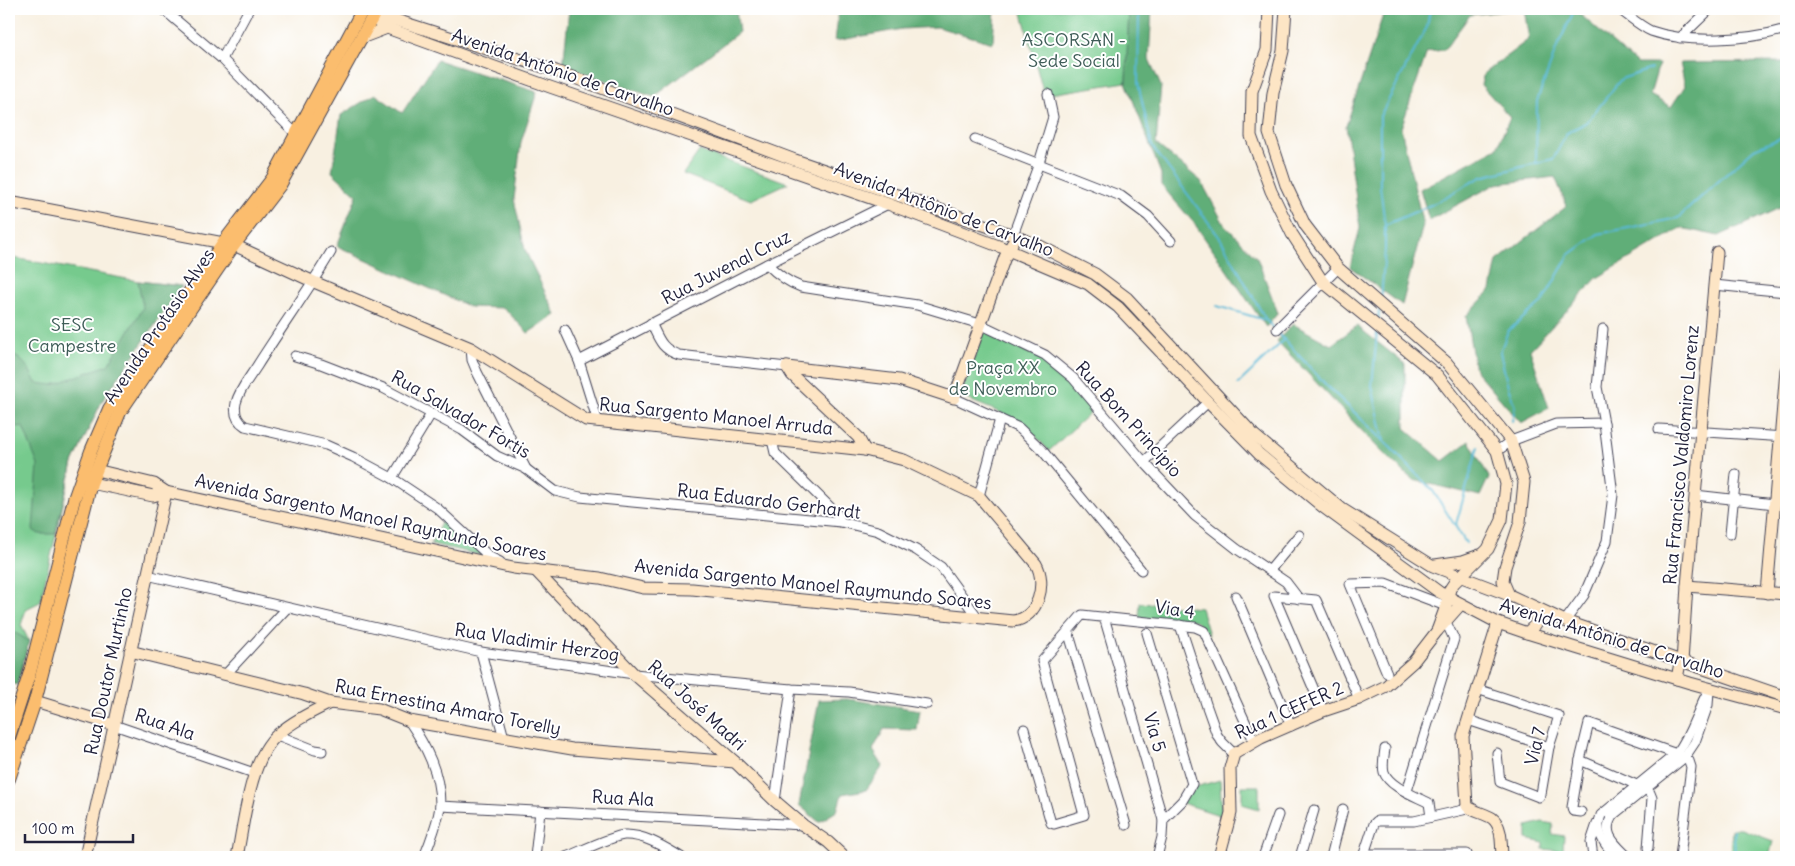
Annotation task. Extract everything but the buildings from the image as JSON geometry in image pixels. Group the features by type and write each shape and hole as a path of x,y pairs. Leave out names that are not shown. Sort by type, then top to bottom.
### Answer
{"main road":[{"name":"Avenida Protásio Alves","path":"9,737 30,672 74,499 91,451 109,409 229,244 280,185 361,38 368,13"},
{"name":"Avenida Protásio Alves","path":"9,779 35,701 91,484 120,412 272,179 296,134 368,13"},
{"path":"74,499 96,470"},
{"path":"30,672 28,690 35,701"}],"street":[{"path":"163,9 222,60 296,134"},
{"path":"222,60 249,9"},
{"path":"386,9 396,20"},
{"path":"1269,9 1267,50 1252,91 1252,136 1271,191 1292,234 1323,282 1437,375 1497,451 1511,441 1556,424 1604,424"},
{"path":"1286,9 1283,51 1273,93 1269,133 1286,185 1305,225 1338,268 1447,363 1511,441 1524,482 1520,522 1505,567 1503,581 1509,596"},
{"path":"1619,9 1650,30 1680,38 1712,40 1786,29"},
{"path":"1680,38 1710,9"},
{"name":"Avenida Antônio de Carvalho","path":"368,13 396,20 556,71 795,160 1028,240 1095,274 1127,298 1254,435 1342,509 1433,566 1509,596 1565,621 1786,696"},
{"name":"Avenida Antônio de Carvalho","path":"368,13 387,28 550,87 888,204 1008,250 1088,284 1114,304 1259,454 1323,507 1447,601 1461,604 1498,623 1527,633 1677,679 1786,709"},
{"path":"361,38 387,28"},
{"path":"1267,50 1283,51"},
{"path":"550,87 556,71"},
{"path":"562,91 568,76"},
{"path":"990,243 1005,243 1013,235 1039,163 1053,116 1048,94"},
{"path":"975,139 1121,196 1148,216 1171,242"},
{"path":"1271,191 1286,185"},
{"name":"Rua Sargento Manoel Arruda","path":"9,202 229,244 471,348 586,420 865,450 904,460 980,496 1036,564 1040,572"},
{"name":"Rua Juvenal Cruz","path":"579,361 888,204"},
{"path":"954,398 1008,250 1014,241 1028,240"},
{"path":"331,252 314,282 276,336 238,396 235,412 241,423 245,426 330,447 392,478 437,508 490,557 513,568"},
{"name":"Rua Francisco Valdomiro Lorenz","path":"1677,679 1682,662 1717,252"},
{"name":"Rua Bom Princípio","path":"767,264 778,275 801,287 917,305 980,324 1045,355 1073,378 1144,462 1205,526 1286,582 1299,599"},
{"path":"1277,329 1338,268"},
{"path":"1714,285 1786,292"},
{"path":"651,323 662,346 674,353 899,380 954,398 1000,418 1025,432 1042,450 1140,570"},
{"path":"1565,621 1584,594 1607,541 1613,495 1604,424 1597,387 1603,329"},
{"path":"565,330 579,361 598,422"},
{"path":"471,348 472,360 477,372 526,469"},
{"name":"Rua Salvador Fortis","path":"295,356 384,388 462,430 498,456 526,469 555,491 580,497"},
{"path":"787,367 792,375 858,437 865,450"},
{"path":"1768,593 1775,504 1784,437 1786,370"},
{"path":"1144,462 1208,402"},
{"path":"392,478 431,414"},
{"path":"980,496 1000,418"},
{"path":"1659,429 1784,437"},
{"path":"772,440 775,453 837,514 841,522"},
{"name":"Rua 1 CEFER 2","path":"1444,620 1447,601 1454,583 1484,554 1502,520 1506,484 1497,451"},
{"name":"Avenida Sargento Manoel Raymundo Soares","path":"96,470 154,484 166,492 513,568 600,578 643,588 692,589 1013,621 1025,618 1031,612 1041,589 1040,572"},
{"path":"1730,534 1736,474"},
{"name":"Avenida Sargento Manoel Raymundo Soares","path":"91,484 153,496 166,492"},
{"name":"Rua Doutor Murtinho","path":"85,857 166,492"},
{"path":"1695,495 1775,504"},
{"name":"Rua Eduardo Gerhardt","path":"580,497 841,522 878,531 916,550 941,567 978,618"},
{"path":"1270,570 1299,535"},
{"path":"1491,543 1511,549"},
{"path":"1433,566 1463,561 1484,554"},
{"name":"Rua José Madri","path":"535,570 634,674 735,762 774,801 803,826 828,842 844,857"},
{"name":"Rua Vladimir Herzog","path":"147,576 481,652 634,674 791,689 849,692 927,704"},
{"path":"1461,577 1457,587 1461,604"},
{"path":"1387,673 1350,584 1385,583 1447,601"},
{"path":"1687,586 1786,594"},
{"path":"1236,596 1291,726"},
{"path":"1323,711 1274,596 1316,600 1359,699"},
{"name":"Rua 1 CEFER 2","path":"1219,857 1231,812 1230,768 1234,754 1254,741 1323,711 1359,699 1391,682 1413,662 1444,620 1461,604"},
{"path":"226,674 287,608"},
{"path":"1527,633 1536,624 1536,609"},
{"name":"Via 4","path":"1024,729 1051,823 1054,824 1084,814 1042,661 1082,615 1195,627 1205,633 1254,741"},
{"name":"Via 5","path":"1104,617 1163,820 1162,837 1156,857"},
{"path":"1407,791 1454,639 1444,620"},
{"path":"1498,623 1462,742 1467,806 1493,819 1497,823 1502,857"},
{"path":"1180,625 1217,735 1234,754"},
{"path":"1068,631 1126,825"},
{"path":"1147,633 1192,786 1182,801 1163,820"},
{"name":"Rua Ernestina Amaro Torelly","path":"130,651 330,702 379,708 409,721 572,749 735,762"},
{"path":"481,652 504,738"},
{"path":"1628,857 1610,839 1610,819 1646,789 1695,742 1708,705 1714,672"},
{"path":"774,801 791,689"},
{"name":"Via 7","path":"1477,689 1559,716 1549,747 1541,794 1537,797 1500,782 1497,753"},
{"name":"Rua Ala","path":"35,701 114,725 254,773"},
{"path":"237,857 254,773 266,747 277,735 303,716 330,702"},
{"path":"1468,720 1549,747"},
{"path":"409,721 425,746 437,775 440,806 424,857"},
{"path":"1581,812 1573,811 1572,808 1580,760 1589,723 1681,755 1689,761 1691,767 1680,857"},
{"path":"277,735 322,751"},
{"path":"1384,749 1385,774 1394,785 1429,803 1431,817"},
{"path":"1593,857 1591,842 1601,815 1635,786 1681,755"},
{"path":"1580,760 1635,786 1646,789 1652,796 1648,848"},
{"name":"Rua Ala","path":"440,806 803,826"},
{"path":"1467,806 1463,810 1414,821 1377,821 1374,824 1364,856 1467,854 1467,857"},
{"path":"1331,857 1343,809"},
{"path":"1300,857 1314,810"},
{"path":"535,857 540,811"},
{"path":"1263,857 1278,815"},
{"path":"1598,821 1610,819"},
{"path":"1598,821 1602,841 1617,857"},
{"path":"566,857 622,835 638,836 667,848 681,857"}],"green space":[{"path":"569,9 736,9 739,32 654,97 563,66"},
{"path":"839,9 995,9 993,43 937,27 902,29 835,41"},
{"name":"ASCORSAN - Sede Social","path":"1021,9 1129,9 1126,82 1044,95"},
{"path":"1129,9 1152,9 1149,59 1161,86 1156,144 1201,181 1224,224 1257,258 1278,313 1266,327 1194,223 1161,185 1161,174 1126,82"},
{"path":"1385,9 1521,9 1470,15 1444,50 1427,52 1401,128 1423,225 1402,305 1350,267 1360,228 1346,126"},
{"path":"1524,9 1574,9 1637,64 1659,64 1650,95 1671,107 1685,86 1680,63 1786,62 1786,205 1719,236 1681,228 1597,278 1530,350 1549,408 1521,423 1475,370 1466,316 1491,290 1497,261 1567,206 1555,177 1496,184 1429,220 1420,189 1497,148 1510,117 1481,85 1484,73 1529,39"},
{"path":"437,60 537,92 521,142 514,199 525,250 556,315 528,333 504,308 470,307 337,246 357,195 332,172 341,115 375,94 402,113"},
{"path":"700,150 788,183 751,200 683,174"},
{"name":"SESC Campestre","path":"9,257 138,281 182,286 102,401 73,463 40,602 26,609 21,625 29,641 17,685 9,682"},
{"path":"138,281 182,286 102,401 73,463 55,534 39,534 33,530 38,465 23,427 9,426 9,354 22,361 36,383 53,385 108,365 143,308"},
{"path":"1293,324 1331,345 1357,326 1405,364 1405,428 1443,461 1469,441 1489,477 1480,496 1413,480 1381,451 1277,341"},
{"name":"Praça XX de Novembro","path":"984,331 1042,359 1075,386 1094,409 1049,451 1028,428 1001,413 960,396"},
{"path":"442,521 488,557 431,544"},
{"path":"1140,603 1201,608 1209,635 1194,620 1139,618"},
{"path":"9,629 29,641 17,685 9,682"},
{"path":"847,699 920,710 917,730 884,729 873,750 883,766 866,790 842,794 837,811 819,822 799,805 819,700"},
{"path":"1220,780 1222,816 1182,803 1195,787"},
{"path":"1242,786 1259,786 1259,809 1242,804"},
{"path":"1542,822 1553,824 1552,834 1564,836 1563,851 1543,849 1543,843 1527,839 1527,826"},
{"path":"1732,829 1742,829 1773,841 1769,857 1730,857"}],"waterway":[{"path":"1139,9 1138,83 1152,146 1220,238 1266,320 1328,387 1383,440"},
{"path":"1381,299 1385,225 1380,186 1380,116 1427,27 1430,9"},
{"path":"1536,163 1537,101 1557,47 1575,9"},
{"path":"1385,225 1433,204 1481,177 1553,159 1567,133 1587,122 1621,79 1651,69"},
{"path":"1512,421 1515,407 1500,352 1508,331 1543,301 1569,255 1598,234 1678,218 1754,149 1786,136"},
{"path":"1217,306 1265,320"},
{"path":"1378,321 1379,311"},
{"path":"1377,333 1372,386 1384,441 1433,491 1466,543"},
{"path":"1238,384 1283,341"},
{"path":"1456,524 1478,447"},
{"path":"1734,830 1735,857"}]}
